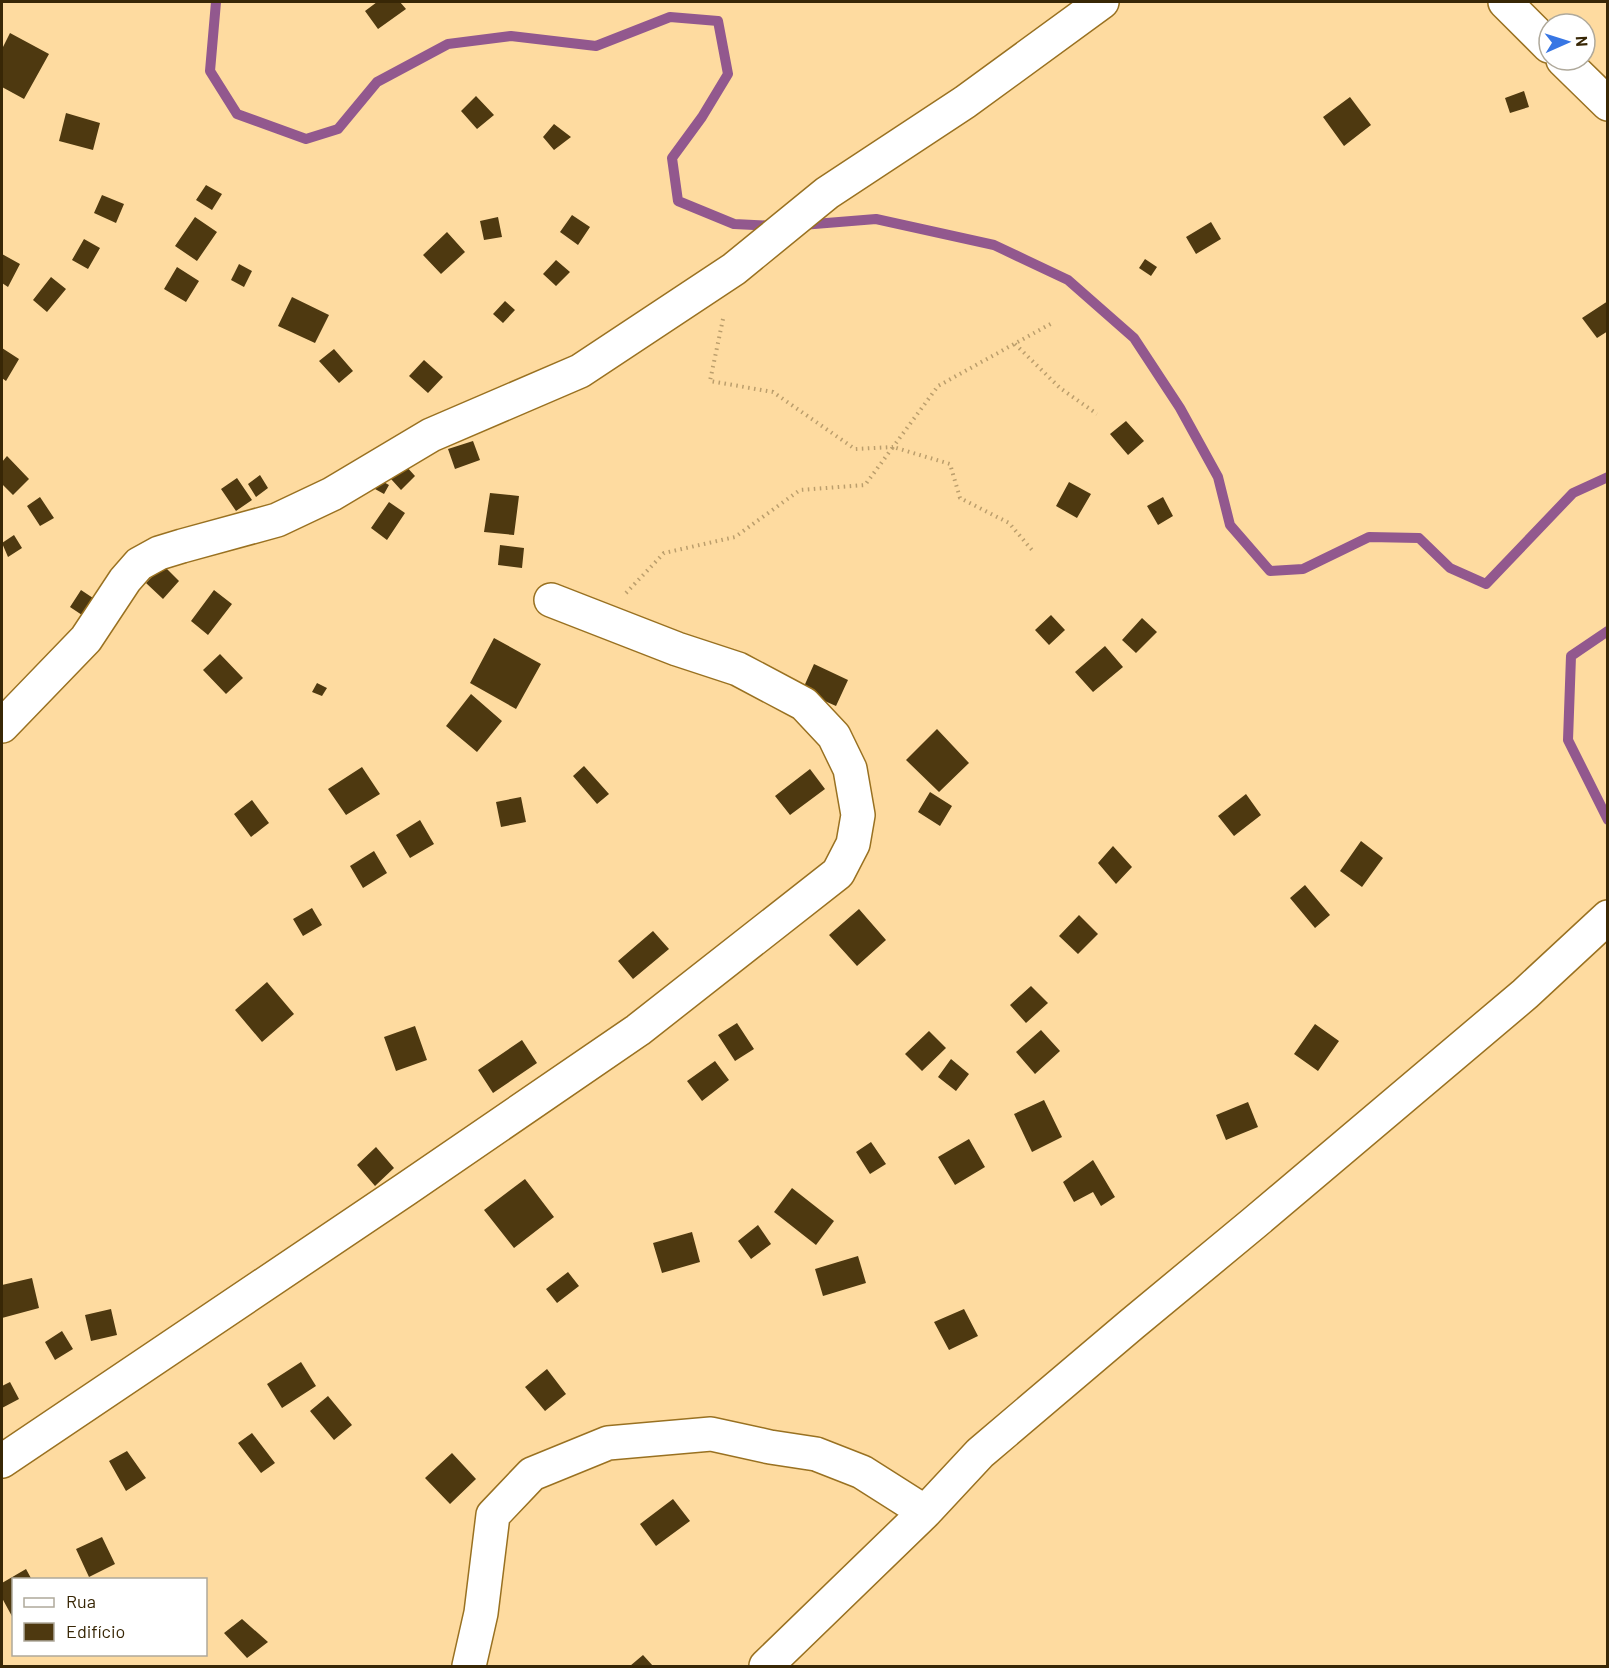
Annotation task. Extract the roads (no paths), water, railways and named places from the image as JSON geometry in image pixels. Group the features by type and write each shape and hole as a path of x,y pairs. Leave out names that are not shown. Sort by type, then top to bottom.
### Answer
{"street":[{"path":"2,726 86,639 125,580 139,564 159,553 277,519 314,504 431,435 580,371 735,269 828,193 965,102 1102,2"},
{"path":"1505,2 1537,34"},
{"path":"1575,72 1608,104"},
{"path":"2,1461 386,1203 638,1030 838,873 853,844 858,815 850,769 834,736 804,704 738,669 677,649 551,600"},
{"path":"766,1666 925,1512 980,1453 1525,994 1608,917"},
{"path":"469,1666 481,1613 493,1515 532,1474 608,1443 711,1434 816,1454 862,1472 925,1512"}],"waterway":[{"path":"216,2 210,71 237,114 306,139 338,129 377,82 448,44 511,36 596,46 670,17 718,21 728,74 702,117 672,158 678,201 734,224 775,226"},
{"path":"802,225 876,219 994,245 1068,280 1134,338 1180,408 1218,477 1230,525 1270,571 1303,569 1369,537 1419,538 1450,568 1486,584 1573,493 1608,477"},
{"path":"1608,631 1571,656 1568,740 1608,820"}]}
